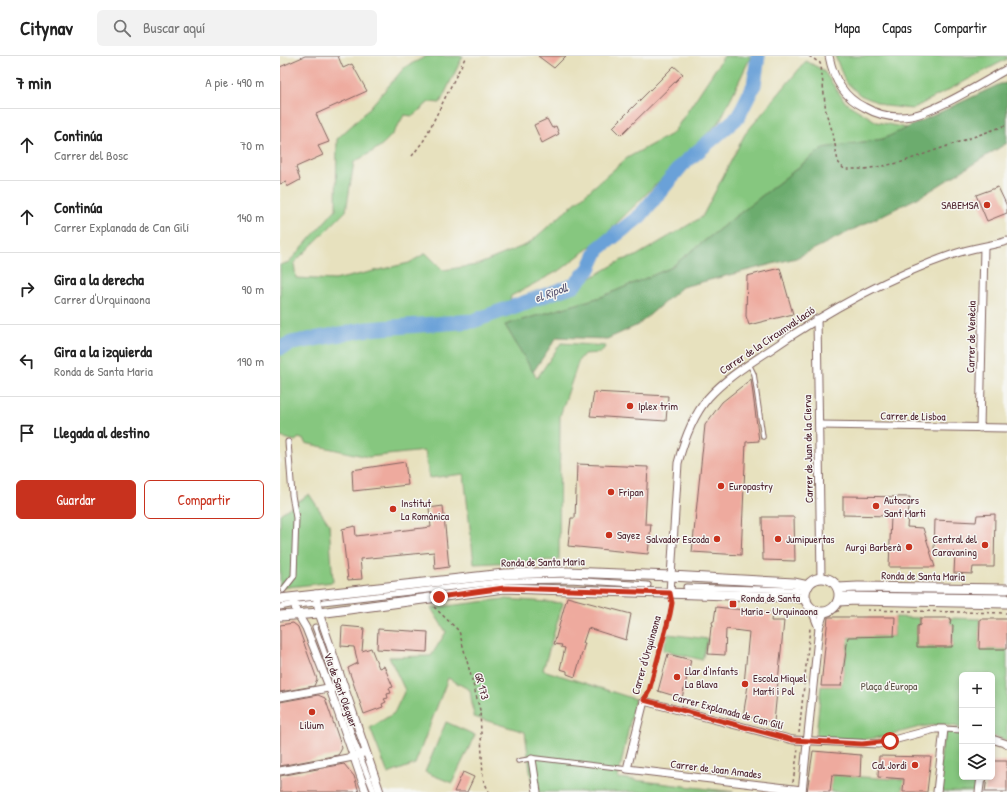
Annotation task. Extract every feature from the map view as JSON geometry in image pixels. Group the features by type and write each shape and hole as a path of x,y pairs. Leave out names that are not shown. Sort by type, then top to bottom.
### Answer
{"street":[{"path":"829,56 832,71 844,92 859,105 878,114 889,117 911,116 931,109 1007,70"},
{"name":"Carrer de la Circumval·lació","path":"670,593 678,463 683,443 693,420 708,399 727,380 749,364 817,319 847,302 898,277 956,254 1007,241"},
{"name":"Carrer de Venècia","path":"980,428 984,247"},
{"name":"Carrer de Juan de la Cierva","path":"817,319 821,578"},
{"name":"Carrer de Lisboa","path":"818,425 1007,428"},
{"path":"282,594 294,576 296,518 292,495 288,442"},
{"name":"Ronda de Santa Maria","path":"280,616 295,606 316,599 504,574 568,572 794,583 806,592"},
{"path":"819,628 806,592 812,581 821,578 830,580 839,598"},
{"name":"Ronda de Santa Maria","path":"323,602 506,581 570,580 648,585"},
{"path":"686,587 806,592"},
{"name":"Ronda de Santa Maria","path":"839,598 858,587 1007,589"},
{"name":"Ronda de Santa Maria","path":"282,594 295,606 319,613 504,588 793,597 806,592"},
{"name":"Ronda de Santa Maria","path":"839,598 1007,597"},
{"path":"839,598 856,600 1007,603"},
{"path":"802,791 819,628 839,598"},
{"name":"Via de Sant Oleguer","path":"316,599 337,687 360,754 380,792"},
{"path":"280,607 295,606"},
{"name":"Via de Sant Oleguer","path":"295,606 337,687"},
{"path":"811,608 827,614"},
{"name":"Via de Sant Oleguer","path":"315,627 374,792"},
{"path":"280,697 337,687"},
{"name":"Carrer Explanada de Can Gilí","path":"644,700 793,740 878,744 935,729 944,729"},
{"name":"Carrer d'Urquinaona","path":"627,769 644,700"},
{"path":"937,792 944,729 959,730"},
{"path":"995,740 1007,744"},
{"path":"280,771 360,754"},
{"name":"Via de Sant Oleguer","path":"360,754 366,792"},
{"path":"532,759 537,792"},
{"name":"Carrer de Joan Amades","path":"627,769 802,791"},
{"path":"980,792 981,780"}],"lane":[{"path":"749,364 754,374 762,437"},
{"path":"518,761 532,759 627,769"}],"path":[{"path":"412,156 424,140 466,56"},
{"path":"809,56 822,66 826,113 834,133 838,162 844,169 865,169 898,163 1007,125"},
{"name":"Carrer d'Urquinaona","path":"644,700 649,691 670,614 672,603 670,593"},
{"path":"827,614 833,613 839,598"},
{"name":"GR 173","path":"425,599 459,631 480,710 483,779 489,792"},
{"path":"864,609 1007,613"},
{"path":"792,789 798,749 793,745 793,740 794,734 799,733 810,623"}],"green space":[{"path":"427,56 463,56 440,103 429,102 413,116 404,115 394,132 384,143 371,153 354,162 346,211 294,263 296,278 335,280 409,263 426,253 443,270 477,265 528,244 627,158 673,133 724,56 751,56 720,121 606,234 562,269 511,296 508,311 577,286 622,260 634,257 702,217 745,134 806,61 823,70 846,103 877,122 907,128 883,139 823,148 670,268 601,297 505,325 537,378 561,343 606,346 600,353 584,354 579,360 560,416 559,560 474,564 464,474 429,478 425,451 368,457 305,443 304,440 299,438 295,441 280,437 280,265 289,262 336,209 337,139 365,113 405,67"},
{"path":"835,56 1007,56 1007,59 912,109 886,106 860,95 845,81"},
{"path":"1007,83 1007,143 925,194 796,258 682,287 638,325 607,339 557,337 533,372 505,325 601,297 670,268 823,148 883,139 1000,84"},
{"path":"309,494 329,524 333,582 280,588 280,514"},
{"path":"504,599 563,603 543,670 635,699 618,778 734,792 533,792 525,732 474,717 470,690 448,678 415,764 388,774 370,728 394,713 405,690 389,657 431,656 446,632 431,608"},
{"name":"Plaça d'Europa","path":"895,617 920,618 920,625 917,626 917,647 952,647 953,625 950,624 951,618 980,619 979,649 1007,649 1007,740 995,737 995,672 959,672 959,727 949,725 925,726 891,735 860,740 816,737 821,686 841,686 849,637 894,636"},
{"path":"668,634 708,639 702,660 663,650"},
{"path":"446,722 475,735 452,783 425,772"},
{"path":"944,729 959,730 959,780 981,780 979,792 937,792"},
{"path":"832,775 908,780 908,786 902,786 903,792 830,792"}],"building":[{"path":"305,56 338,56 343,68 352,64 367,91 316,114 329,142 318,146 323,155 296,167 300,180 287,187 286,182 280,184 280,67"},
{"path":"538,56 566,56 554,68"},
{"path":"674,66 683,74 621,135 613,127"},
{"path":"547,119 552,128 556,126 559,134 542,143 534,125"},
{"path":"998,187 1007,206 1007,213 987,221 976,195"},
{"path":"780,268 793,314 749,325 746,316 747,276"},
{"name":"Europastry","path":"751,379 759,441 746,442 741,555 692,552 705,425 722,402"},
{"name":"Iplex trim","path":"594,392 668,396 666,421 590,416"},
{"path":"405,462 408,485 353,491 352,470"},
{"name":"Fripan","path":"577,464 648,467 645,524 651,524 648,554 568,546 571,518 575,518"},
{"path":"843,496 910,497 907,527 923,528 935,567 889,567 891,516 843,515"},
{"path":"443,506 449,567 435,569 434,552 360,559 362,579 348,580 342,529 355,526 356,536 431,527 429,508"},
{"path":"995,514 994,567 973,567 972,574 954,573 955,552 934,551 935,520 976,522 977,515"},
{"name":"Jumipuertas","path":"762,517 794,517 795,561 763,560"},
{"path":"567,597 631,614 626,640 588,628 575,677 567,674 567,671 560,669 565,648 561,647 562,645 554,644"},
{"path":"716,607 772,613 771,621 784,621 774,722 760,721 760,718 743,717 748,685 744,684 749,632 726,629 725,655 708,654 711,627 713,627 712,622 714,621"},
{"path":"828,617 895,617 894,636 848,637 841,686 821,686"},
{"path":"920,618 951,618 950,624 953,625 952,647 917,647 917,626 920,625"},
{"path":"980,619 1007,619 1007,649 979,649"},
{"path":"293,623 298,627 317,679 314,686 280,692 280,625"},
{"path":"342,626 364,628 362,651 371,648 379,668 384,666 393,687 389,688 391,693 387,694 388,698 384,699 386,702 382,704 383,707 364,714 348,668 358,663 354,647 341,646"},
{"path":"378,629 428,632 427,652 377,649"},
{"path":"668,654 691,660 682,698 658,691"},
{"path":"318,695 325,698 342,748 340,752 338,755 280,766 280,702"},
{"path":"813,751 861,755 860,777 832,775 830,792 807,792"},
{"path":"879,756 931,757 927,792 903,792 904,779 878,777"},
{"path":"995,761 1007,761 1007,792 985,792 987,780 995,780"},
{"path":"344,764 354,776 359,792 280,792 280,776"},
{"path":"463,772 474,777 467,792 454,792"}],"waterway":[{"name":"el Ripoll","path":"280,348 292,343 368,329 473,321 574,285 589,269 598,249 640,216 682,165 738,117 754,85 758,56"}],"place":[{"name":"SABEMSA","path":"987,205"},
{"name":"Iplex trim","path":"630,406"},
{"name":"Europastry","path":"721,486"},
{"name":"Fripan","path":"611,492"},
{"name":"Autocars Sant Marti","path":"876,506"},
{"name":"Institut La Romànica","path":"393,509"},
{"name":"Sayez","path":"609,535"},
{"name":"Salvador Escoda","path":"717,539"},
{"name":"Jumipuertas","path":"778,539"},
{"name":"Central del Caravaning","path":"985,545"},
{"name":"Aurgi Barberà","path":"909,547"},
{"name":"Ronda de Santa Maria - Urquinaona","path":"733,604"},
{"name":"Llar d'Infants La Blava","path":"677,677"},
{"name":"Escola Miquel Martí i Pol","path":"745,684"},
{"name":"Lilium","path":"312,712"},
{"name":"Cal Jordi","path":"915,765"}],"route":[{"path":"439,597 504,588 670,593 672,603 670,614 649,691 644,700 793,740 862,744 878,744 890,741"}]}
